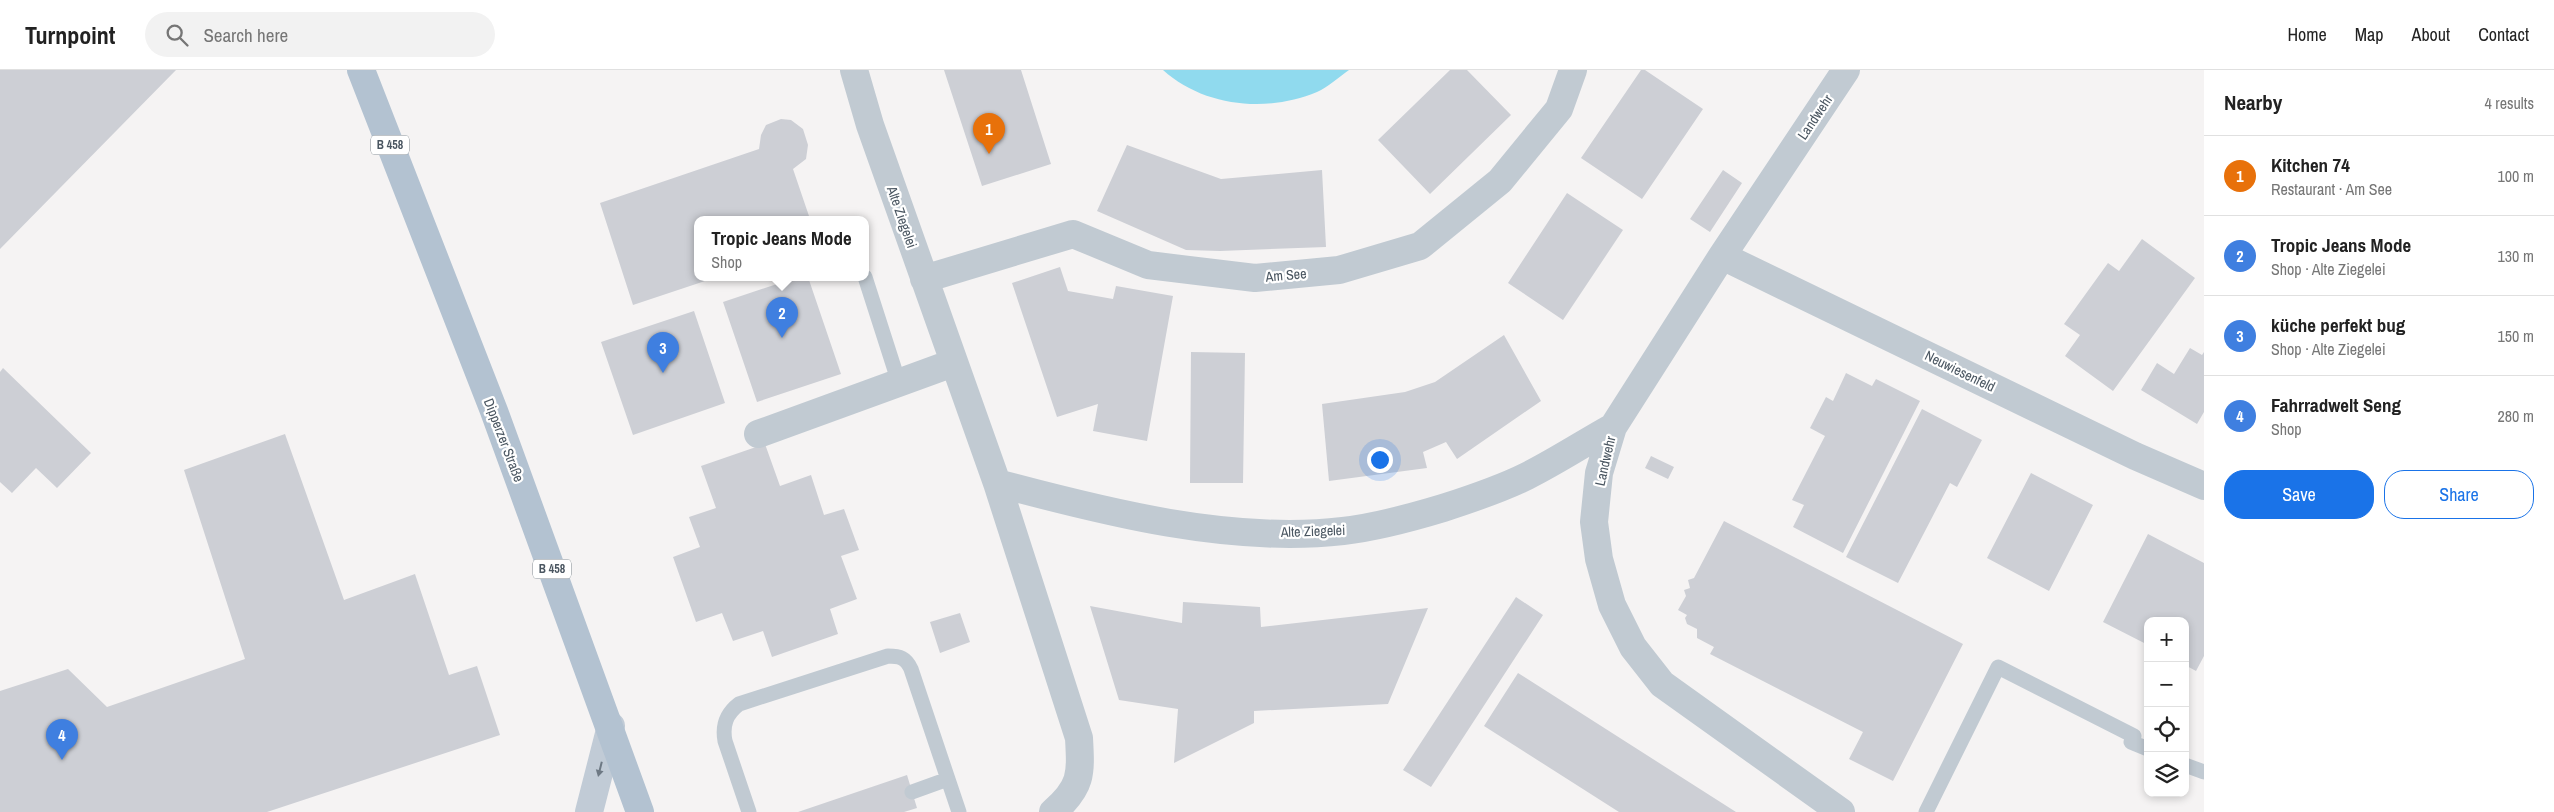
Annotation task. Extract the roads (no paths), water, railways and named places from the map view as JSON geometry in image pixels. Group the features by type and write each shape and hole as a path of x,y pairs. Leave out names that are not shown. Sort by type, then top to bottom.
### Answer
{"main road":[{"name":"Dipperzer Straße","path":"361,70 494,410 611,726 640,812"},
{"path":"589,812 611,726"}],"street":[{"name":"Alte Ziegelei","path":"854,70 870,125 997,483 1079,738 1081,772 1066,807"},
{"name":"Am See","path":"924,279 1073,234 1148,265 1255,278 1339,270 1420,246 1500,181 1559,109 1573,70"},
{"name":"Landwehr","path":"1841,812 1662,684 1633,647 1612,605 1599,559 1594,522 1599,473 1613,427 1722,256 1846,70"},
{"name":"Neuwiesenfeld","path":"1722,256 2135,456 2202,482"},
{"path":"758,434 953,363"},
{"name":"Alte Ziegelei","path":"997,483 1090,508 1193,526 1290,534 1343,531 1393,523 1468,500 1526,476 1613,427"}],"lane":[{"path":"866,281 899,383"},
{"path":"749,812 724,741 723,730 731,710 739,704 888,656 902,658 911,669 959,812"},
{"path":"1926,812 1998,667 2134,736 2131,742 2144,747"},
{"path":"2189,766 2204,772"},
{"path":"912,792 948,779"}],"water":[{"path":"1163,70 1349,70 1317,92 1298,99 1278,103 1257,104 1217,99 1197,92"}],"place":[{"name":"Kitchen 74","path":"989,154"},
{"name":"Tropic Jeans Mode","path":"782,338"},
{"name":"küche perfekt bug","path":"663,373"},
{"name":"Fahrradwelt Seng","path":"62,760"}]}
